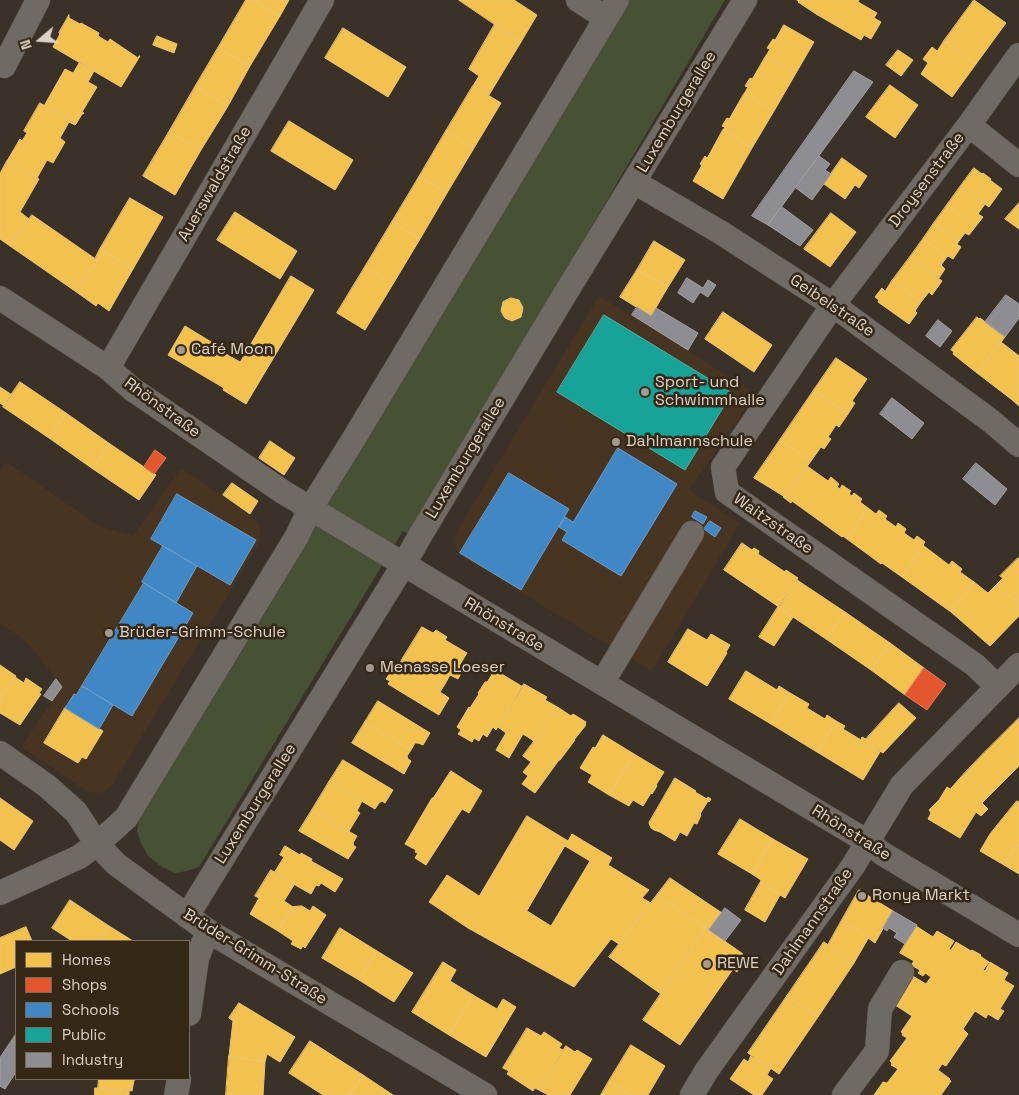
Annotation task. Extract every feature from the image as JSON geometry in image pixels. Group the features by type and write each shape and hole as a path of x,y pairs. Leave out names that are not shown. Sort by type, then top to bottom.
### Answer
{"street":[{"path":"1,68 38,0"},
{"name":"Auerswaldstraße","path":"108,368 322,0"},
{"path":"0,893 79,857 98,844 126,818 297,536 310,509 611,9 578,0"},
{"name":"Luxemburgerallee","path":"187,916 404,564 565,294 745,0"},
{"name":"Droysenstraße","path":"833,305 969,125 1019,55"},
{"path":"969,125 1019,165"},
{"name":"Geibelstraße","path":"634,182 720,232 833,305 992,421 1019,445"},
{"name":"Rhönstraße","path":"0,298 108,368 132,389 310,509 868,842 883,854 1019,935"},
{"name":"Waitzstraße","path":"833,305 723,467 726,492 975,665 998,687"},
{"path":"602,683 692,533"},
{"name":"Dahlmannstraße","path":"692,1095 707,1070 853,866 902,785 1019,665"},
{"name":"Brüder-Grimm-Straße","path":"0,754 47,786 76,812 98,844 116,864 208,931 485,1095"},
{"path":"190,1007 197,958 208,931"},
{"path":"844,1095 876,1052 880,1009 902,972"},
{"path":"176,1095 179,1080"}],"shaded area":[{"name":"Dahlmannschule","path":"599,296 688,350 755,394 689,490 740,523 652,671 463,558 456,550 455,544 457,531"},
{"name":"Brüder-Grimm-Schule","path":"6,462 100,526 133,536 181,468 250,515 260,527 260,542 111,787 104,792 88,792 21,747 62,687 26,641 0,624 0,471"}],"green space":[{"path":"623,0 725,0 413,536 403,531 199,867 175,873 162,867 148,856 141,843 137,831 139,817"}],"building: Homes":[{"path":"246,0 252,0 280,16 250,66 218,48"},
{"path":"252,0 289,0 280,16"},
{"path":"459,0 514,0 537,15 521,42"},
{"path":"797,0 859,0 858,2 877,13 874,18 881,22 871,39 864,35 861,40 816,14"},
{"path":"974,0 1006,23 976,64 944,41"},
{"path":"69,15 69,18 99,33 98,36 108,42 110,39 138,58 140,56 121,87 53,47"},
{"path":"495,24 521,42 489,95 473,86 479,76 469,69"},
{"path":"784,25 814,42 796,73 766,56 770,49 767,48 773,39 775,40"},
{"path":"343,28 406,67 388,97 325,58"},
{"path":"157,36 177,44 174,53 153,45"},
{"path":"944,41 976,64 952,97 921,74 928,63 923,59 932,47 937,51"},
{"path":"218,48 250,66 228,106 195,87"},
{"path":"898,50 913,60 901,76 886,65"},
{"path":"766,56 796,73 774,111 744,94 748,87 745,86 750,78 752,79"},
{"path":"80,62 94,71 88,82 97,87 82,112 84,113 76,124 44,106 65,69 73,73"},
{"path":"890,85 918,105 895,138 866,117"},
{"path":"473,86 501,103 474,148 446,131"},
{"path":"195,87 228,106 201,150 169,132"},
{"path":"744,94 774,111 752,148 723,130 725,127 722,126 727,118 729,119"},
{"path":"40,103 76,124 69,122 60,138 65,142 53,163 47,160 37,178 7,161 20,139 22,141 27,133 24,131"},
{"path":"289,121 353,160 335,190 271,151"},
{"path":"723,130 752,148 723,199 693,181 702,165 700,164 705,156 707,158"},
{"path":"446,131 474,148 447,193 419,177"},
{"path":"169,132 201,150 175,195 143,176"},
{"path":"842,158 867,176 859,188 855,185 845,199 824,184"},
{"path":"7,161 39,179 20,212 29,219 10,246 0,239 0,174"},
{"path":"974,168 1002,189 989,207 960,187"},
{"path":"419,177 447,193 420,239 392,222"},
{"path":"960,187 985,204 978,214 983,217 976,226 947,205"},
{"path":"130,198 163,217 133,269 100,249"},
{"path":"1019,203 1019,229 1005,219"},
{"path":"947,205 976,226 969,235 965,233 959,241 934,223"},
{"path":"235,212 297,251 280,279 217,240"},
{"path":"831,213 856,232 830,267 804,249"},
{"path":"32,215 97,260 75,291 10,246"},
{"path":"392,222 420,239 393,284 365,267"},
{"path":"934,223 959,241 957,244 961,247 953,259 947,257 923,239"},
{"path":"923,239 947,257 941,265 945,269 939,278 910,257"},
{"path":"654,241 685,260 668,287 637,270"},
{"path":"100,249 133,269 109,311 98,303 96,306 75,291 97,261 95,259"},
{"path":"910,257 942,281 932,295 929,292 921,302 892,281"},
{"path":"365,267 393,284 365,330 337,313"},
{"path":"637,270 668,287 651,316 620,297"},
{"path":"291,276 314,290 246,404 223,390 224,388 168,355 185,326 240,362"},
{"path":"892,281 921,302 915,311 917,313 909,324 878,302 879,300 875,297 882,288 885,291"},
{"path":"511,298 519,300 523,308 521,317 512,321 505,318 501,311 503,302"},
{"path":"723,312 772,345 754,372 705,339"},
{"path":"977,317 1005,337 977,373 953,354 954,352 951,350"},
{"path":"1001,342 1019,356 1019,389 1011,399 977,373"},
{"path":"836,358 867,379 852,401 855,403 848,414 814,390"},
{"path":"20,382 66,413 49,438 3,407"},
{"path":"0,387 12,395 4,406 0,403"},
{"path":"1019,389 1019,406 1011,399"},
{"path":"814,390 848,414 839,427 836,425 828,437 831,439 824,449 821,447 811,461 780,440"},
{"path":"66,413 110,444 93,469 49,438"},
{"path":"780,440 811,461 785,497 754,478"},
{"path":"270,441 295,458 284,475 259,458"},
{"path":"110,444 156,475 139,500 93,469"},
{"path":"807,466 828,481 831,477 839,484 837,487 840,489 842,485 851,491 849,494 852,496 854,493 862,499 860,502 868,508 847,539 792,501 791,503 783,497 785,497"},
{"path":"232,483 258,501 250,514 223,495"},
{"path":"868,508 876,514 879,510 887,516 885,519 896,527 898,523 906,529 904,533 914,540 917,536 925,542 902,577 847,539"},
{"path":"742,543 752,550 754,548 759,551 758,554 785,572 786,570 798,578 779,607 724,570"},
{"path":"924,546 949,565 952,561 962,569 960,572 974,582 951,612 902,577"},
{"path":"1018,558 1019,605 997,584 1003,578 1000,576"},
{"path":"797,580 845,612 826,639 778,607"},
{"path":"974,582 988,593 997,584 1019,605 1019,616 990,646 951,612"},
{"path":"778,607 793,617 774,646 759,637"},
{"path":"845,612 890,643 871,670 826,639"},
{"path":"422,627 433,633 436,630 447,637 445,640 467,653 459,666 463,669 458,679 450,675 445,684 403,658"},
{"path":"688,629 707,640 711,634 730,645 707,686 668,662"},
{"path":"890,643 924,668 905,695 871,670"},
{"path":"403,658 445,684 440,692 449,698 439,715 388,684 390,681 386,679 392,670 395,672"},
{"path":"0,665 16,676 0,699"},
{"path":"495,670 523,687 496,730 493,727 487,737 483,734 479,741 474,738 472,742 458,734 461,730 457,727 485,682 487,682"},
{"path":"746,671 777,690 779,686 790,693 771,724 729,699"},
{"path":"15,677 24,683 26,678 42,689 39,693 41,694 20,725 0,713 0,699"},
{"path":"524,684 547,697 545,700 559,708 534,741 523,734 509,758 496,750 506,733 498,727"},
{"path":"790,693 809,704 807,708 825,719 827,715 836,721 817,752 771,724"},
{"path":"378,701 430,733 423,745 415,743 411,750 365,722"},
{"path":"899,703 916,718 883,753 870,745 871,742 866,739"},
{"path":"65,708 103,731 86,759 82,757 78,763 44,743"},
{"path":"559,708 571,716 573,714 586,722 586,725 535,793 522,784 528,776 523,772 531,762 523,756"},
{"path":"1019,718 1019,766 1007,778 983,754"},
{"path":"836,721 845,726 843,729 861,740 862,737 871,742 870,745 880,752 863,780 817,752"},
{"path":"365,722 411,750 407,756 411,761 404,774 352,743"},
{"path":"603,735 634,754 609,795 588,782 592,775 580,768"},
{"path":"634,754 664,772 643,806 633,800 629,806 609,795"},
{"path":"983,754 1007,778 988,797 964,774"},
{"path":"343,760 393,790 385,803 382,801 375,809 329,782"},
{"path":"451,771 482,791 469,813 462,809 426,865 415,858 418,853 415,852 416,850 405,844 432,798"},
{"path":"964,774 988,797 982,803 988,809 981,816 976,812 960,838 928,819 931,813 929,810 939,800 947,787 950,789"},
{"path":"675,778 707,799 708,797 711,799 700,814 697,824 694,823 687,836 680,832 675,841 651,828 649,823"},
{"path":"329,782 362,801 357,811 360,813 349,831 312,810"},
{"path":"0,798 33,821 14,850 0,840"},
{"path":"1017,801 1019,802 1019,846 1016,845 1004,865 980,851 990,834"},
{"path":"312,810 357,836 353,843 356,847 348,859 299,831"},
{"path":"527,816 568,841 572,834 612,858 608,865 649,890 642,898 651,903 619,944 611,939 574,987 468,928 429,902 447,875 479,896","holes":["565,846 590,861 551,926 527,911"]},
{"path":"740,819 773,839 752,874 718,854"},
{"path":"773,839 808,859 785,898 760,883 761,880 752,874"},
{"path":"1016,845 1019,846 1019,874 1004,865"},
{"path":"285,846 300,855 301,853 312,859 311,861 343,879 335,892 321,883 319,886 316,885 311,894 274,873 284,857 280,855"},
{"path":"271,870 294,885 284,901 293,907 278,931 250,914 259,898 255,896"},
{"path":"670,878 722,913 709,930 657,895"},
{"path":"760,883 780,895 765,922 745,910"},
{"path":"859,890 893,911 875,943 842,920"},
{"path":"657,895 706,928 661,994 609,957"},
{"path":"70,900 109,926 100,940 70,940 52,928"},
{"path":"302,906 310,911 313,906 326,915 305,948 303,946 301,949 291,944 293,941 278,931 293,907"},
{"path":"842,920 869,937 854,963 828,945"},
{"path":"109,926 131,940 100,940"},
{"path":"916,926 933,937 937,931 954,941 949,949 951,950 956,942 981,955 989,962 983,970 985,971 990,962 1008,973 1004,980 1014,986 1000,1009 1004,1011 998,1020 988,1014 986,1018 975,1011 963,1029 968,1034 946,1066 942,1064 938,1070 951,1081 941,1095 874,1095 883,1082 887,1083 898,1069 891,1065 890,1061 907,1038 901,1032 912,1016 892,1003 911,975 926,984 931,977 925,973 923,976 918,973 920,970 911,965 914,961 900,953"},
{"path":"26,927 32,940 15,940 15,967 0,974 0,938"},
{"path":"340,928 377,951 359,980 322,958"},
{"path":"706,928 743,954 740,959 744,962 737,972 733,969 680,1045 643,1020"},
{"path":"824,942 854,963 818,1017 787,996"},
{"path":"377,951 413,973 394,1002 359,980"},
{"path":"443,962 456,970 450,981 473,995 449,1035 412,1012"},
{"path":"473,995 497,1009 503,999 516,1007 486,1057 449,1035"},
{"path":"787,996 818,1017 779,1074 748,1053"},
{"path":"239,1003 295,1037 280,1062 267,1054 265,1062 229,1056 233,1021 229,1018"},
{"path":"527,1028 541,1036 544,1032 562,1044 559,1048 563,1050 539,1090 535,1088 533,1091 507,1074 509,1071 503,1068"},
{"path":"310,1041 363,1075 350,1095 323,1095 289,1073"},
{"path":"631,1045 665,1066 648,1095 631,1095 609,1081"},
{"path":"566,1046 592,1059 570,1095 548,1095 539,1090"},
{"path":"229,1056 265,1062 263,1095 226,1095"},
{"path":"751,1056 771,1068 767,1075 773,1079 762,1095 754,1095 730,1079 744,1059 748,1062"},
{"path":"363,1075 393,1095 350,1095"},
{"path":"99,1080 134,1080 132,1091 98,1088"},
{"path":"609,1081 631,1095 601,1095"},
{"path":"95,1088 129,1090 129,1095 95,1095"}],"building: Shops":[{"path":"155,450 166,458 154,474 144,467"},
{"path":"924,668 946,684 927,710 905,695"}],"building: Schools":[{"path":"618,448 677,484 621,576 562,540 567,532 559,527 565,517 573,522"},
{"path":"509,473 569,509 521,590 460,553"},
{"path":"177,494 256,540 230,585 151,539"},
{"path":"695,511 707,517 703,524 692,517"},
{"path":"710,521 721,528 715,537 704,529"},
{"path":"163,546 197,566 176,603 142,582"},
{"path":"144,583 193,613 132,716 82,686"},
{"path":"82,686 113,705 99,729 65,708"}],"building: Public":[{"name":"Sport- und Schwimmhalle","path":"604,315 732,393 685,470 557,392"}],"building: Industry":[{"path":"854,71 873,82 768,225 752,216"},
{"path":"819,156 830,164 825,170 831,174 812,200 796,188"},
{"path":"782,207 813,230 800,246 768,225"},
{"path":"687,278 703,288 708,280 716,285 708,297 700,292 693,303 678,293"},
{"path":"1006,295 1019,304 1019,318 1005,337 985,322"},
{"path":"637,307 651,316 656,308 698,333 688,350 632,315"},
{"path":"938,320 952,331 940,347 926,336"},
{"path":"892,398 924,423 912,439 880,414"},
{"path":"976,463 1007,489 995,505 963,479"},
{"path":"56,679 62,687 52,701 44,696"},
{"path":"725,908 741,920 725,941 709,930"},
{"path":"893,911 917,925 905,944 894,937 897,933 889,928 887,931 883,928"},
{"path":"15,1036 15,1074 5,1089 0,1086 0,1058"}],"place":[{"name":"Café Moon","path":"181,350"},
{"name":"Sport- und Schwimmhalle","path":"645,392"},
{"name":"Dahlmannschule","path":"616,442"},
{"name":"Brüder-Grimm-Schule","path":"109,633"},
{"name":"Menasse Loeser","path":"370,668"},
{"name":"Ronya Markt","path":"862,896"},
{"name":"REWE","path":"707,964"}]}
